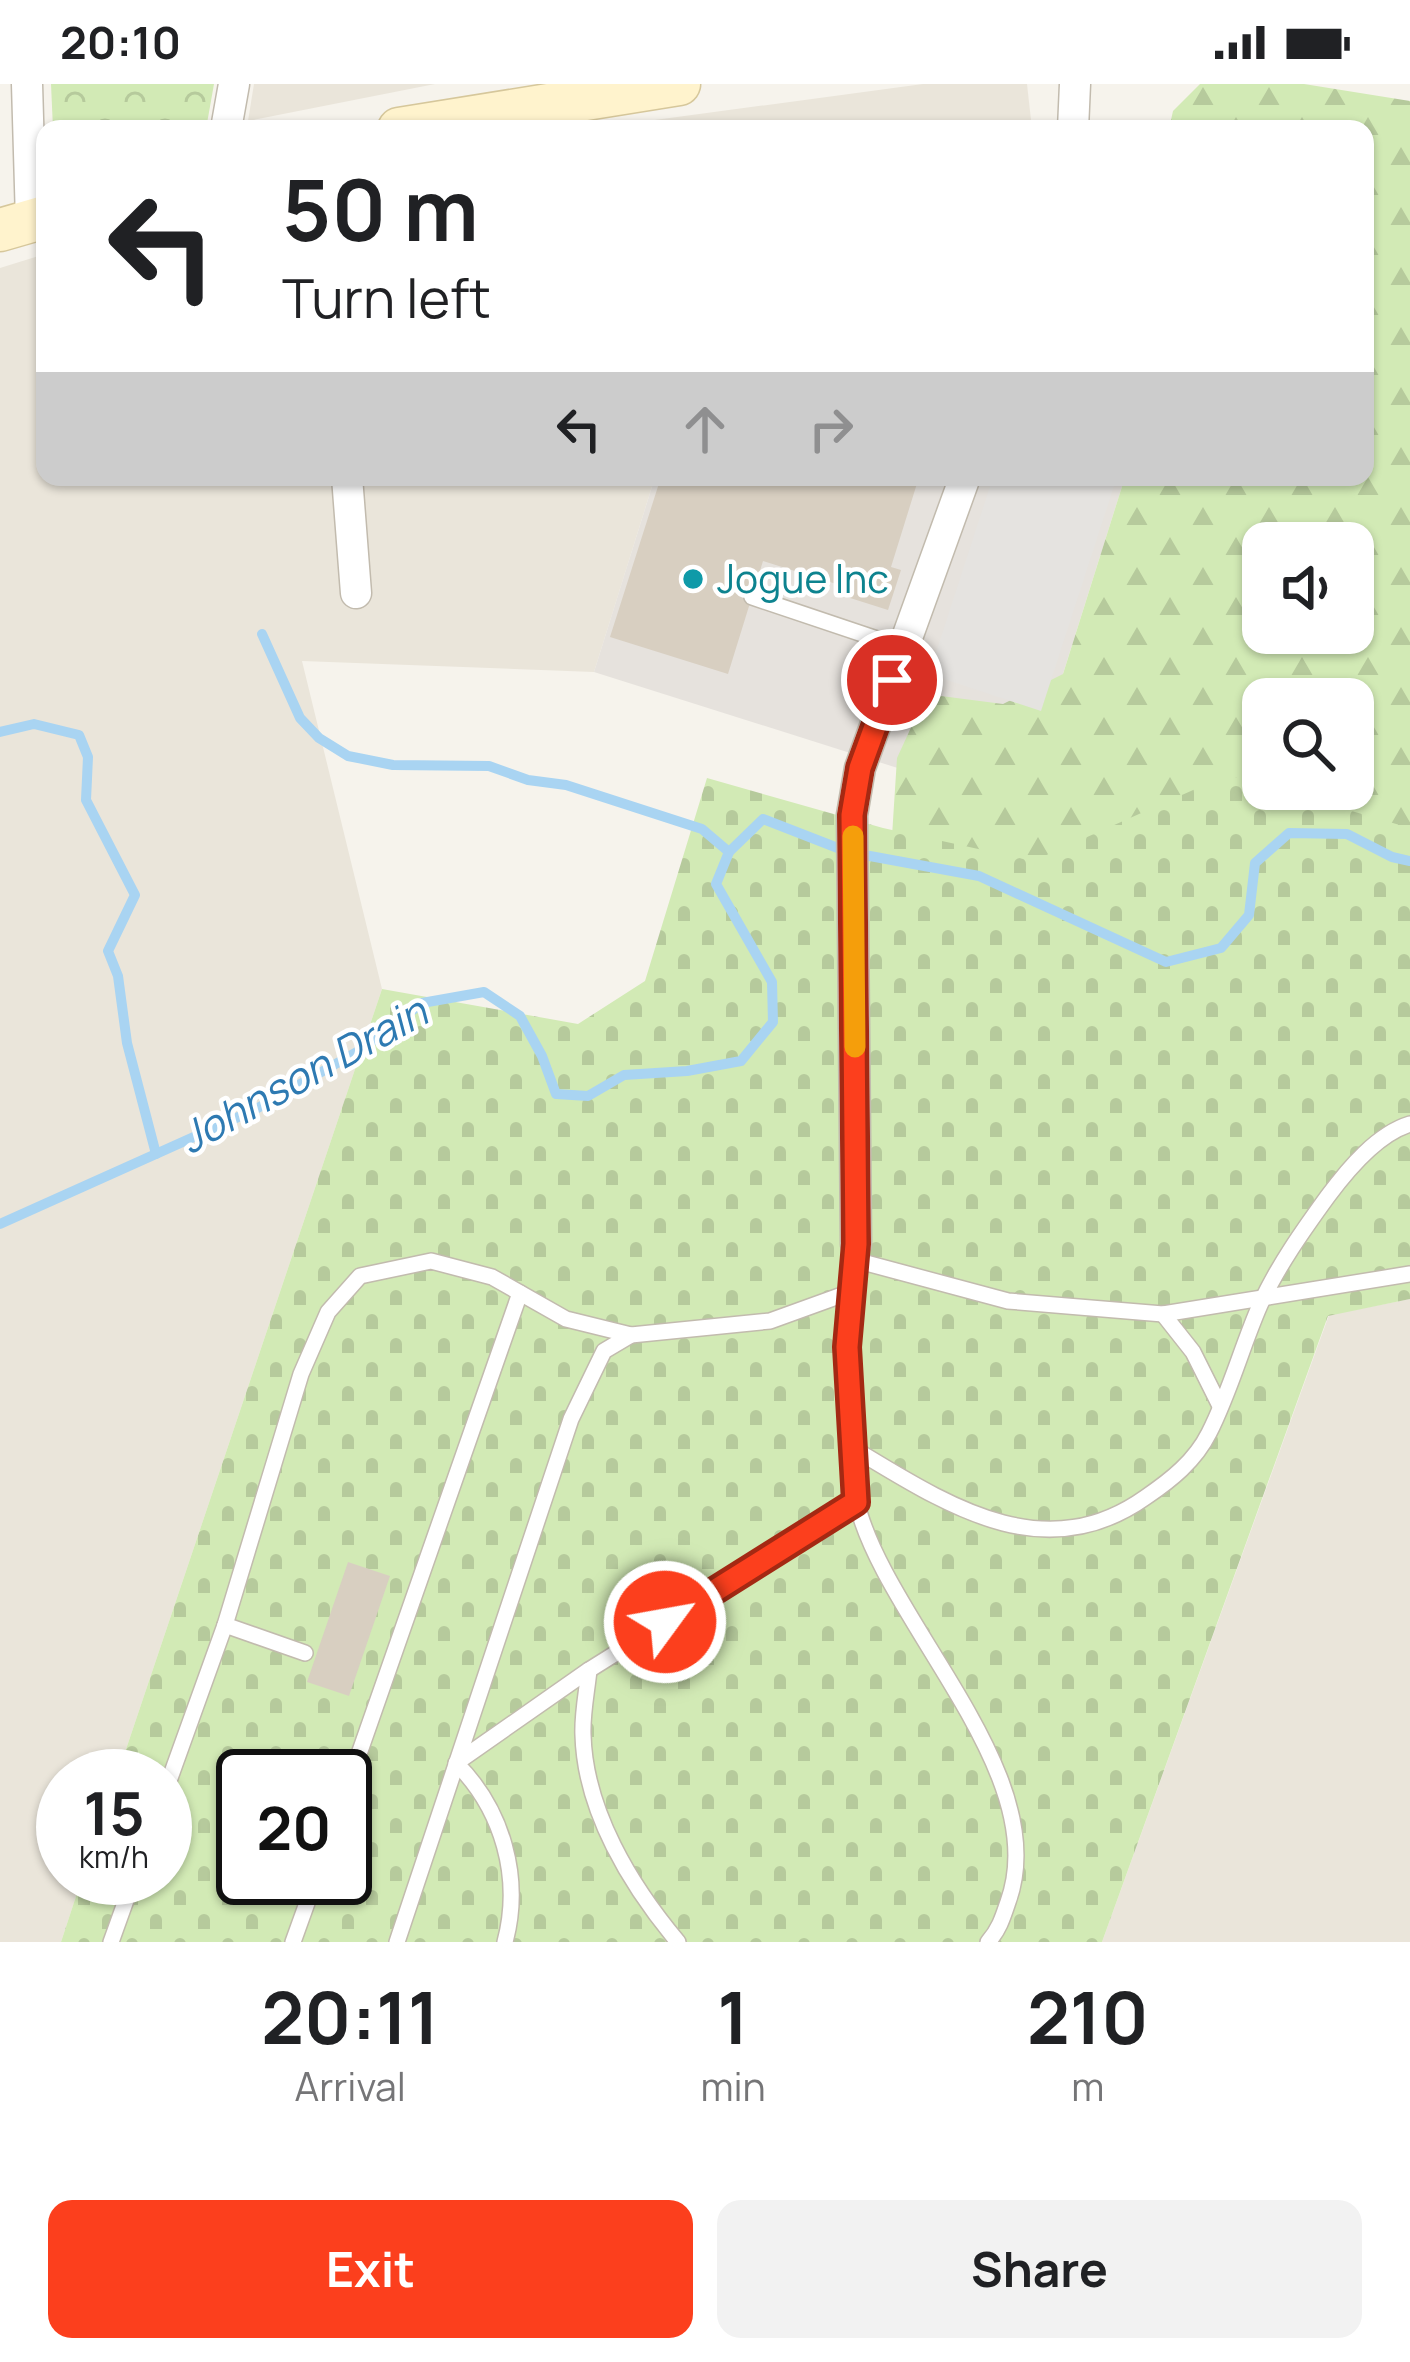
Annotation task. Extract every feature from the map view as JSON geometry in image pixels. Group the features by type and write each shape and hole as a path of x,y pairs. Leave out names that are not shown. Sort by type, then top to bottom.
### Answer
{"street":[{"path":"26,222 27,84"},
{"path":"228,120 234,84"},
{"path":"473,120 581,107 679,84"},
{"path":"1074,120 1076,84"},
{"path":"348,486 356,593"},
{"path":"856,1252 852,815 860,768 962,486"}],"lane":[{"path":"752,597 904,648"},
{"path":"851,1447 956,1508 1026,1531 1082,1527 1132,1507 1179,1474 1209,1435 1263,1299 1311,1219 1349,1168 1398,1128 1410,1124"},
{"path":"988,1942 997,1932 1019,1872 1006,1798 980,1732 881,1564 856,1502 847,1347 856,1252 1008,1301 1163,1314 1410,1274"},
{"path":"180,1749 225,1625 301,1373 328,1312 360,1276 430,1261 492,1277 566,1318 632,1335 770,1321 853,1291"},
{"path":"361,1749 520,1293"},
{"path":"1163,1314 1193,1352 1220,1406"},
{"path":"397,1942 571,1419 604,1351 632,1335"},
{"path":"456,1763 589,1670 856,1502"},
{"path":"225,1625 305,1653"},
{"path":"589,1670 583,1736 595,1804 646,1904 678,1942"},
{"path":"456,1763 489,1804 509,1854 510,1923 505,1942"},
{"path":"111,1942 124,1905"},
{"path":"293,1942 306,1905"}],"shaded area":[{"path":"254,84 435,84 253,120 248,120"},
{"path":"923,84 1027,84 1031,120 655,120"},
{"path":"36,257 36,486 652,486 594,672 302,661 382,989 126,1749 36,1749 36,1905 73,1905 61,1942 0,1942 0,268"},
{"path":"652,486 1122,486 1021,807 594,672"},
{"path":"990,486 1114,486 1041,711 929,674"},
{"path":"1410,1299 1410,1942 1102,1942 1329,1315"}],"green space":[{"path":"51,84 214,84 208,120 53,120"},
{"path":"1200,84 1304,84 1410,101 1410,1097 875,1102 897,758 914,721 941,696 1003,704 1063,674 1122,486 1374,486 1374,120 1171,120 1173,111"},
{"path":"1227,775 1242,779 1242,810 1348,810 1410,828 1410,1299 1328,1316 1102,1942 61,1942 73,1905 192,1905 192,1749 126,1749 382,989 578,1024 645,981 707,778 883,828 1033,861"}],"building":[{"name":"Jogue Inc","path":"658,486 916,486 891,567 901,570 888,610 847,597 849,588 763,561 728,674 610,637"},
{"path":"348,1562 390,1576 349,1696 307,1682"}],"waterway":[{"path":"262,634 300,718 319,738 348,756 393,765 489,766 528,780 566,785 702,829 729,852"},
{"path":"0,732 34,724 79,735 88,757 86,800 135,895 108,951 118,976 127,1043 156,1154"},
{"name":"Johnson Drain","path":"0,1224 256,1109 362,1049 422,1003 484,992 520,1016 556,1094 588,1096 624,1075 741,1061 773,1022 772,982 716,884 729,852 763,819 848,852 979,876 1166,962 1221,948 1249,915 1255,863 1289,833 1347,834 1410,861"}],"slow traffic":[{"path":"853,836 855,1047"}],"place":[{"name":"Jogue Inc","path":"693,579"}],"route":[{"path":"665,1622 856,1502 847,1347 856,1244 852,815 860,768 892,680"}]}
